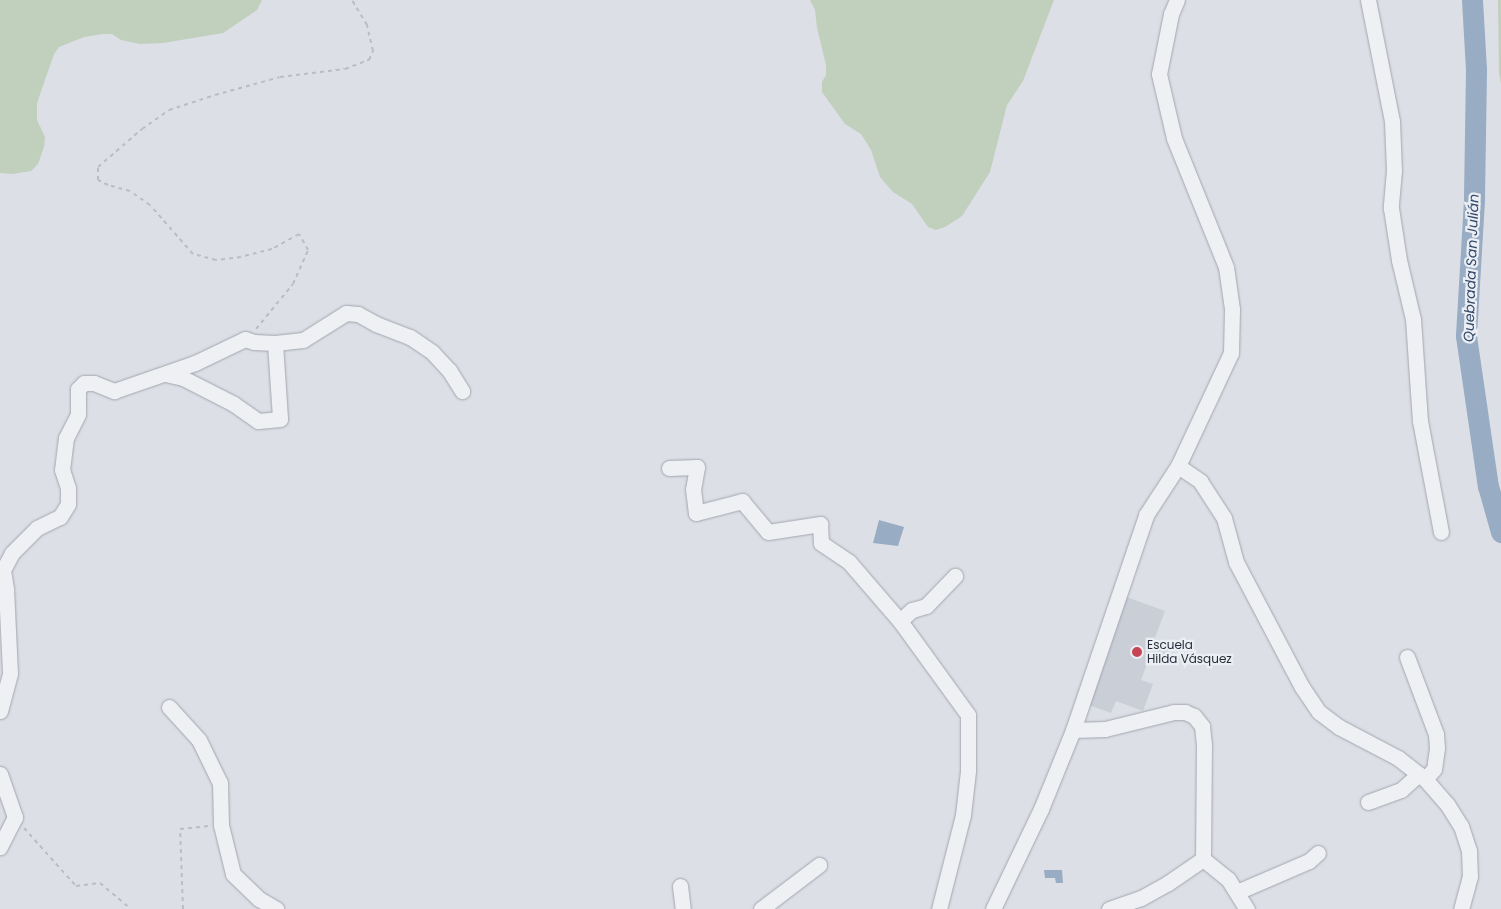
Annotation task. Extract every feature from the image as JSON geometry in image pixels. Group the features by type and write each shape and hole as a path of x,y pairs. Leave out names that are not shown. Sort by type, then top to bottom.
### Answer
{"street":[{"path":"995,909 1041,808 1073,730 1146,514 1178,466 1231,353 1232,309 1226,267 1174,138 1159,74 1171,14 1177,0"},
{"path":"1368,0 1392,121 1394,170 1391,208 1399,260 1412,318 1420,421 1440,532"},
{"path":"0,711 10,673 6,589 3,570 12,553 37,528 60,517 68,504 68,488 62,470 66,438 78,414 78,389 84,382 94,383 114,391 195,363 245,339 254,342 275,343 303,340 346,313 358,314 376,324 410,337 432,352 448,370 462,391"},
{"path":"165,374 182,378 225,400 258,422 280,419 275,343"},
{"path":"1178,466 1200,481 1224,518 1236,562 1302,688 1319,712 1338,727 1398,758 1422,777 1447,804 1461,826 1468,850 1470,876 1466,897 1461,909"},
{"path":"669,468 697,467 693,488 696,513 742,501 768,532 820,524 821,542 849,562 900,621 968,715 968,772 963,815 939,909"},
{"path":"900,621 912,610 926,606 955,576"},
{"path":"1368,802 1400,790 1434,769 1437,748 1436,734 1407,657"},
{"path":"168,707 199,740 220,783 221,825 233,874 259,899 276,909"},
{"path":"1073,730 1105,729 1174,712 1186,712 1194,716 1202,726 1204,745 1203,859"},
{"path":"0,774 15,817 0,847"},
{"path":"1237,892 1309,861 1318,853"},
{"path":"1203,859 1228,879 1247,909"},
{"path":"1119,908 1168,883 1203,859"},
{"path":"761,909 820,865"},
{"path":"680,886 683,909"}],"path":[{"path":"245,339 267,318 293,284 308,250 299,234 272,248 241,257 216,260 193,254 150,205 130,190 98,180 98,168 142,129 170,110 280,77 345,69 369,60 374,51 367,25 352,0"},
{"path":"15,817 76,886 100,883 131,909"},
{"path":"183,909 180,829 221,825"}],"shaded area":[{"name":"Escuela Hilda Vásquez","path":"1124,596 1165,611 1153,643 1171,649 1167,661 1150,656 1141,680 1153,684 1143,711 1116,701 1111,713 1086,704"}],"green space":[{"path":"0,0 262,0 257,10 223,33 163,43 140,44 121,40 112,34 103,34 84,37 59,47 54,54 37,103 37,120 45,137 44,147 38,164 31,171 12,174 0,173"},
{"path":"810,0 1054,0 1023,81 1007,105 990,172 962,216 945,227 936,230 928,227 912,204 893,192 880,177 871,150 861,134 845,124 822,92 826,65 817,28 815,10"},
{"path":"1498,0 1501,0 1501,84 1499,73"}],"water":[{"path":"879,520 904,527 898,546 873,543"},
{"path":"1044,870 1062,870 1063,883 1056,883 1055,878 1045,878"}],"waterway":[{"name":"Quebrada San Julián","path":"1472,0 1476,70 1474,200 1466,336 1488,486 1501,532"}],"place":[{"name":"Escuela Hilda Vásquez","path":"1137,652"}]}
